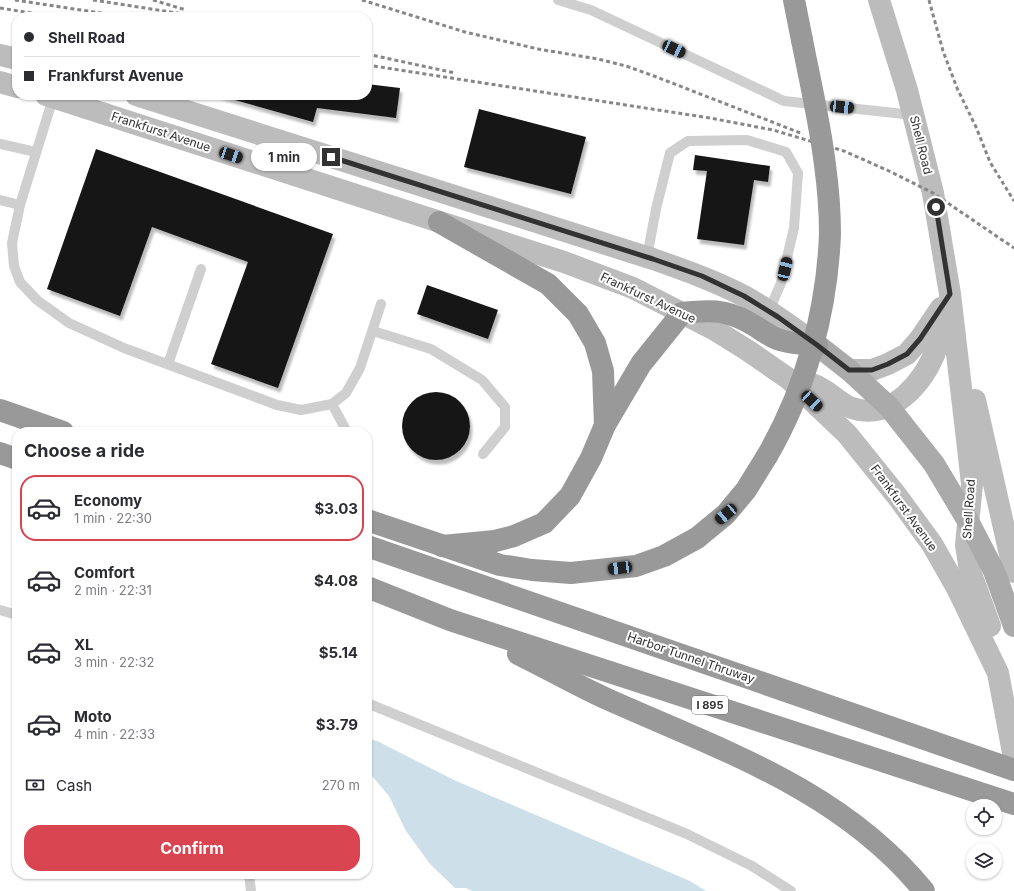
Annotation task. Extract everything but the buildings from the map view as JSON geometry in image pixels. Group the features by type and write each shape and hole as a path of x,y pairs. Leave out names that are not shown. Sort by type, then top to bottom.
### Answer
{"highway":[{"path":"372,522 500,565 532,570 571,573 636,566 664,556 697,538 726,514 746,490 780,434 806,370 824,296 828,267 830,233 825,164 794,0"},
{"path":"439,222 548,284 578,314 595,343 602,372 605,425"},
{"path":"442,546 495,541 514,536 544,523 570,496 591,458 605,425 641,364 682,313 707,310 726,313 747,321 777,339 792,343 817,345"},
{"path":"0,410 48,427"},
{"path":"0,453 12,457"},
{"name":"Harbor Tunnel Thruway","path":"372,548 1014,770"},
{"name":"I 895","path":"376,590 450,620 1014,804"},
{"path":"450,620 605,698 750,761 808,792 867,834 909,872 924,891"},
{"path":"970,790 1014,810"}],"main road":[{"name":"Shell Road","path":"879,0 913,115 933,193 950,294 972,484 966,545 970,571 990,627 998,673"},
{"path":"0,54 12,58"},
{"path":"0,82 12,86"},
{"name":"Frankfurst Avenue","path":"63,100 564,262 633,288 715,330 789,379 847,434 897,496 932,544 957,588 998,673 1014,758"},
{"path":"152,100 647,257 702,276 744,296 769,311 849,370 889,407 934,464 968,521 994,571 1014,626"},
{"name":"Shell Road","path":"950,294 1014,572"},
{"path":"849,370 872,370 907,354 920,339 950,294"},
{"path":"789,379 809,382 823,389 851,408 868,411 889,407 907,395 924,371 936,348 950,294"}],"lane":[{"path":"558,0 591,10 784,101 913,115"},
{"path":"50,100 20,205 12,243 14,266 20,282 37,300 69,323 124,348 277,405 301,410 332,404 346,393 360,368 381,304"},
{"path":"647,257 670,152 688,141 747,140 786,152 798,173 794,228 782,283 769,311"},
{"path":"0,144 36,152"},
{"path":"0,200 20,205"},
{"path":"168,364 202,270"},
{"path":"373,331 431,349 482,380 505,407 504,427 483,454"},
{"path":"332,404 344,427"},
{"path":"0,610 12,614"},
{"path":"372,705 687,834 752,866 791,891"},
{"path":"250,879 251,891"}],"water":[{"path":"372,740 454,780 690,881 706,891 472,891 466,888 455,888 430,864 406,831 389,796 372,776"}],"railway":[{"path":"15,0 94,12"},
{"path":"93,0 171,12"},
{"path":"153,0 186,10"},
{"path":"362,0 465,32 538,49 598,59 626,66 803,134"},
{"path":"929,0 943,51 957,88 976,127 990,162 1014,201"},
{"path":"0,8 25,12"},
{"path":"372,55 455,73"},
{"path":"372,66 710,118 773,130 844,151 889,171 933,193 1014,248"}],"route":[{"path":"331,157 653,259 702,276 744,296 778,317 849,370 872,370 907,354 920,339 950,294 936,207"}]}
